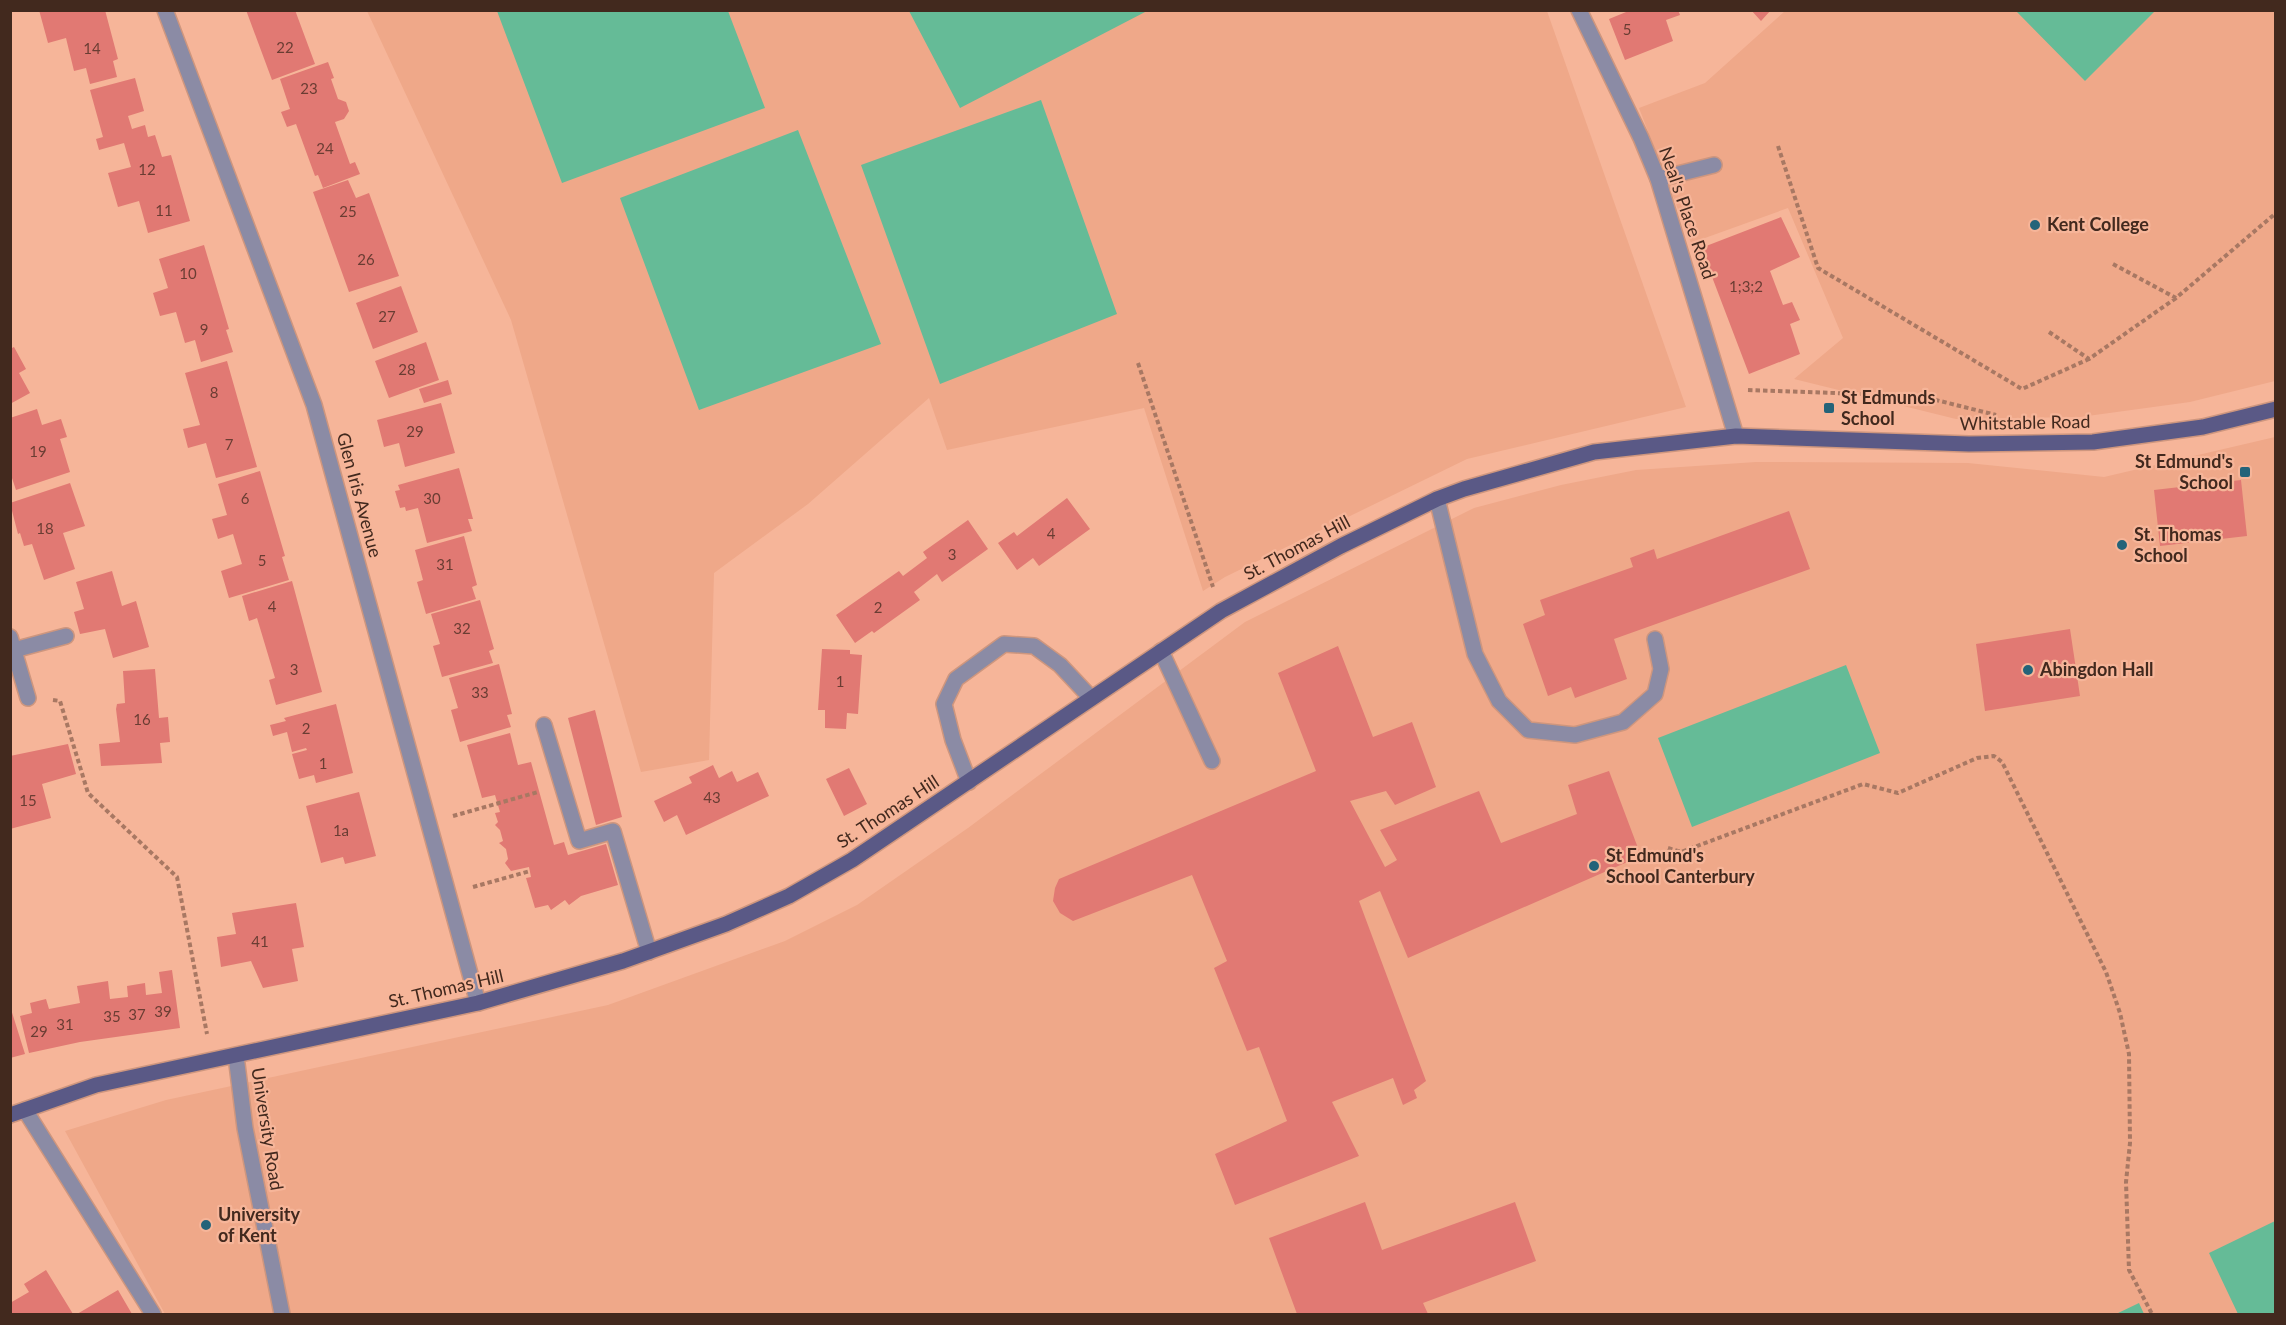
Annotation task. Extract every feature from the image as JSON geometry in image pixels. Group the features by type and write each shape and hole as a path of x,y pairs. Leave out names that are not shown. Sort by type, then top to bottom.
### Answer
{"main road":[{"name":"Whitstable Road","path":"1736,436 1968,444 2093,442 2203,427 2276,409"},
{"name":"St. Thomas Hill","path":"17,1112 96,1085 478,1003 649,952 789,896 852,860 1221,611 1437,499 1522,471 1594,452 1736,436"}],"street":[{"name":"Glen Iris Avenue","path":"165,10 314,405 478,1003"},
{"name":"Neal's Place Road","path":"1579,10 1641,138 1658,179 1687,268 1720,389 1736,436"},
{"path":"1658,179 1714,165"},
{"path":"1437,499 1475,654 1499,701 1528,730 1575,735 1623,722 1655,694 1661,669 1654,639"},
{"path":"28,698 12,644 66,636"},
{"path":"969,782 953,740 944,704 956,679 981,658 1004,644 1034,646 1060,665 1091,698"},
{"path":"1161,651 1212,761"},
{"path":"544,725 579,841 613,831 649,952"},
{"name":"University Road","path":"236,1056 245,1128 282,1314"},
{"path":"17,1112 153,1314"}],"path":[{"path":"1778,146 1818,268 2022,389 2089,359 2176,298 2276,213"},
{"path":"2112,264 2176,298"},
{"path":"2049,332 2089,359"},
{"path":"1138,363 1221,611"},
{"path":"1720,389 1920,396 2000,416"},
{"path":"28,698 60,701 88,793 177,878 212,1061"},
{"path":"1668,848 1681,852 1863,784 1898,793 1977,758 1994,756 2002,762 2106,972 2120,1013 2129,1054 2130,1131 2126,1182 2129,1270 2152,1314"},
{"path":"429,823 562,785"},
{"path":"448,894 530,871"}],"shaded area":[{"path":"367,11 1547,11 1686,407 1467,459 1225,577 1203,591 1144,408 947,450 929,398 808,504 714,573 709,760 641,772 511,320"},
{"name":"Kent College","path":"1785,11 2275,11 2275,381 2190,402 2080,417 1956,419 1794,379 1843,338 1788,208 1691,243 1639,108 1705,83"},
{"name":"St Edmund's School Canterbury","path":"2275,437 2275,1314 165,1314 65,1131 166,1100 608,1005 785,941 857,905 968,828 1245,622 1474,508 1561,485 1636,470 1756,462 1968,463 2104,477"}],"green space":[{"path":"497,11 728,11 765,108 562,183"},
{"path":"909,11 1147,11 960,108"},
{"path":"2016,11 2155,11 2085,81"},
{"path":"1041,100 1117,314 940,384 861,165"},
{"path":"798,130 881,344 699,410 620,198"},
{"path":"1846,665 1880,753 1692,827 1658,738"},
{"path":"2275,1221 2275,1314 2238,1314 2209,1253"},
{"path":"2139,1303 2144,1314 2116,1314"}],"building":[{"path":"39,10 105,10 118,59 113,61 117,77 90,84 86,68 74,71 66,38 48,43"},
{"path":"246,10 295,10 315,64 272,80"},
{"path":"1631,10 1678,10 1680,15 1666,20 1673,41 1625,60 1609,19"},
{"path":"1751,10 1771,10 1761,21"},
{"path":"328,62 338,99 346,102 349,111 344,119 335,122 350,164 355,162 360,174 323,188 318,175 315,176 296,124 287,127 281,112 290,109 280,79"},
{"path":"135,78 144,111 128,116 132,129 145,125 148,137 155,135 162,157 171,155 190,221 148,233 139,201 118,207 108,173 131,167 124,143 99,150 96,139 103,137 90,90"},
{"path":"348,180 356,198 369,193 399,276 349,292 313,192"},
{"path":"1781,217 1800,257 1770,271 1783,305 1792,302 1800,320 1790,324 1800,354 1749,374 1701,248"},
{"path":"204,245 229,329 226,330 233,352 201,362 195,340 185,343 176,312 160,316 153,293 168,288 159,259"},
{"path":"401,286 418,332 373,349 356,303"},
{"path":"426,342 439,380 389,398 375,361"},
{"path":"14,347 26,369 19,373 30,393 10,404 10,349"},
{"path":"227,361 257,467 216,478 206,443 188,448 183,429 200,425 185,373"},
{"path":"448,380 452,394 424,403 419,389"},
{"path":"441,403 455,453 405,467 399,443 384,447 377,420"},
{"path":"37,409 42,425 61,419 67,437 60,439 70,472 16,490 10,472 10,418"},
{"path":"459,468 473,519 468,519 472,531 427,543 418,508 406,511 405,507 400,508 395,491 400,490 398,485"},
{"path":"260,471 285,556 282,557 289,580 229,598 221,571 242,564 233,534 218,539 212,519 227,515 218,484"},
{"path":"2241,480 2247,536 2160,546 2154,490"},
{"path":"70,483 85,526 63,533 75,569 44,580 32,544 24,546 20,533 18,534 10,503"},
{"path":"1067,498 1090,529 1039,566 1033,558 1017,570 998,543 1014,532 1017,536"},
{"path":"1789,511 1810,569 1614,639 1627,679 1575,698 1571,687 1548,696 1523,624 1545,615 1540,600 1633,567 1630,558 1654,549 1657,559"},
{"path":"968,520 988,549 942,582 937,574 914,592 920,600 874,633 872,631 855,643 836,615 899,571 903,576 927,558 923,552"},
{"path":"464,536 477,585 472,587 476,599 426,614 417,582 423,580 415,550"},
{"path":"112,571 122,606 136,601 149,647 113,658 105,629 80,634 74,612 84,609 76,582"},
{"path":"292,581 322,692 276,705 269,680 275,678 257,618 249,621 242,596"},
{"path":"480,600 494,649 489,651 493,663 442,677 433,646 440,644 431,614"},
{"name":"Abingdon Hall","path":"2070,629 2080,696 1985,711 1976,644"},
{"path":"1338,646 1373,737 1412,722 1436,787 1395,805 1386,791 1350,801 1385,867 1397,860 1380,830 1479,791 1501,843 1577,814 1568,785 1609,771 1641,856 1408,958 1380,891 1359,901 1426,1081 1414,1090 1417,1098 1403,1105 1393,1078 1332,1102 1359,1156 1235,1205 1215,1154 1287,1121 1259,1047 1247,1051 1214,968 1227,961 1192,875 1073,921 1060,913 1053,901 1055,888 1059,879 1316,771 1278,673"},
{"path":"822,649 850,650 850,654 862,655 858,714 847,713 846,729 825,728 825,710 818,710"},
{"path":"499,664 512,714 507,715 511,727 460,742 451,710 458,708 449,678"},
{"path":"155,669 159,718 168,717 170,742 160,743 162,763 101,766 99,744 120,742 116,709 117,704 125,703 123,671"},
{"path":"336,704 353,773 316,783 314,775 299,779 292,754 307,750 306,748 292,752 287,732 273,736 270,725 286,721 284,718"},
{"path":"595,710 622,817 596,825 568,718"},
{"path":"510,733 518,765 531,762 554,845 564,842 568,855 606,844 618,885 581,896 569,905 565,900 551,910 548,905 535,908 526,878 531,877 529,867 511,871 505,863 508,859 506,849 499,843 503,841 500,830 495,825 498,822 495,813 500,812 495,795 482,798 467,745"},
{"path":"68,744 76,774 42,784 51,818 10,829 10,756"},
{"path":"713,765 719,778 732,771 737,782 758,772 769,796 686,835 677,815 664,822 654,801 692,783 689,777"},
{"path":"849,768 867,804 844,816 826,779"},
{"path":"359,792 376,856 345,864 343,857 321,863 306,806"},
{"path":"296,903 304,947 292,949 298,981 263,988 251,961 221,967 217,937 236,934 232,913"},
{"path":"172,970 180,1028 80,1042 29,1053 20,1016 32,1013 30,1003 46,999 49,1009 80,1003 77,986 108,981 110,999 128,997 127,986 145,983 146,995 162,993 159,972"},
{"path":"10,1006 25,1054 10,1058"},
{"path":"1365,1202 1382,1250 1515,1202 1536,1261 1423,1303 1428,1314 1297,1314 1269,1238"},
{"path":"46,1270 73,1314 10,1314 10,1303 29,1292 24,1284"},
{"path":"118,1290 132,1314 77,1314"}],"place":[{"name":"Kent College","path":"2035,225"},
{"name":"St Edmunds School","path":"1829,408"},
{"name":"St Edmund's School","path":"2245,472"},
{"name":"St. Thomas School","path":"2122,545"},
{"name":"Abingdon Hall","path":"2028,670"},
{"name":"St Edmund's School Canterbury","path":"1594,866"},
{"name":"University of Kent","path":"206,1225"}]}
